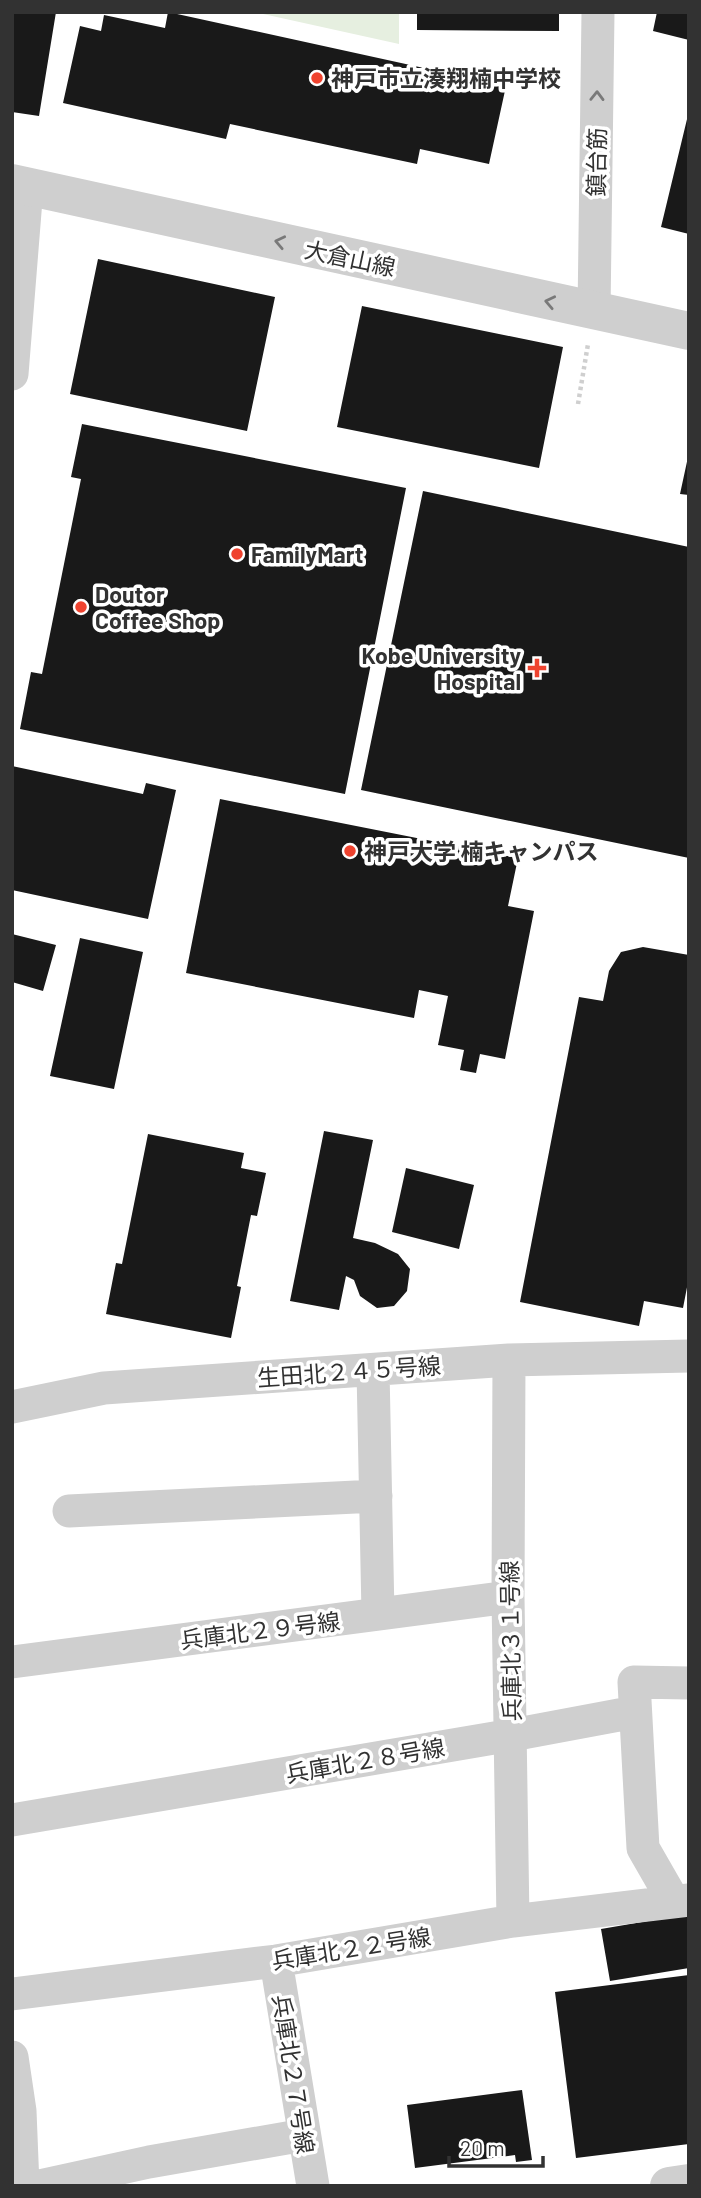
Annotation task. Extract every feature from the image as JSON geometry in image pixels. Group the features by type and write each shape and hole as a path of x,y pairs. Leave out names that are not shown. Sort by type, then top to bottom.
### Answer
{"street":[{"name":"鎮台筋","path":"592,322 598,12"},
{"name":"大倉山線","path":"20,185 592,322 689,331"},
{"path":"12,374 20,185"},
{"name":"生田北２４５号線","path":"12,1407 104,1388 509,1360 689,1356"},
{"name":"兵庫北３１号線","path":"509,1360 513,1921"},
{"path":"373,1370 378,1614"},
{"path":"69,1511 376,1496"},
{"name":"兵庫北２９号線","path":"12,1662 509,1597"},
{"path":"681,1901 643,1848 634,1682 689,1683"},
{"name":"兵庫北２８号線","path":"12,1820 635,1712"},
{"name":"兵庫北２２号線","path":"12,1994 276,1961 513,1921 681,1901"},
{"name":"兵庫北２７号線","path":"276,1961 313,2186"},
{"path":"12,2057 23,2186"},
{"path":"39,2186 149,2162 304,2136"},
{"path":"669,2186 689,2183"}],"path":[{"path":"578,404 592,322"}],"green space":[{"path":"254,12 399,12 399,44"}],"building":[{"path":"12,12 56,12 39,116 12,112"},
{"path":"168,12 506,86 489,164 420,149 417,164 230,124 226,139 63,103 80,26 101,31 104,15 165,28"},
{"path":"417,12 559,12 559,31 417,30"},
{"path":"657,12 689,12 689,40 653,31"},
{"path":"689,115 689,234 661,227"},
{"path":"98,259 275,297 247,431 70,394"},
{"path":"362,306 563,347 539,468 337,427"},
{"path":"82,424 406,488 345,794 20,729 31,672 42,674 81,479 71,477"},
{"path":"689,457 689,495 680,494"},
{"name":"Kobe University Hospital","path":"423,491 689,547 689,858 361,790"},
{"path":"12,766 143,794 146,783 176,790 148,919 12,890"},
{"path":"220,799 518,858 508,906 534,911 505,1059 480,1054 476,1073 460,1070 464,1050 438,1045 448,996 419,990 414,1018 186,973"},
{"path":"12,934 56,945 43,991 12,982"},
{"path":"80,938 143,952 114,1089 50,1076"},
{"path":"643,947 689,955 689,1277 683,1308 644,1301 639,1326 520,1302 579,997 603,1001 609,971 621,952"},
{"path":"324,1131 373,1140 353,1238 375,1243 398,1254 410,1269 407,1291 394,1306 377,1308 360,1296 354,1280 346,1276 339,1310 290,1301"},
{"path":"148,1134 244,1153 241,1168 266,1173 257,1216 251,1215 237,1286 241,1287 231,1338 106,1314 116,1263 122,1264"},
{"path":"406,1168 474,1185 459,1249 392,1232"},
{"path":"689,1914 689,1968 610,1981 601,1929"},
{"path":"689,1975 689,2144 576,2158 555,1992"},
{"path":"522,2090 532,2160 516,2162 515,2155 415,2168 407,2105"}],"place":[{"name":"神戸市立湊翔楠中学校","path":"317,78"},
{"name":"FamilyMart","path":"237,554"},
{"name":"Doutor Coffee Shop","path":"81,607"},
{"name":"Kobe University Hospital","path":"537,668"},
{"name":"神戸大学 楠キャンパス","path":"350,851"}]}
